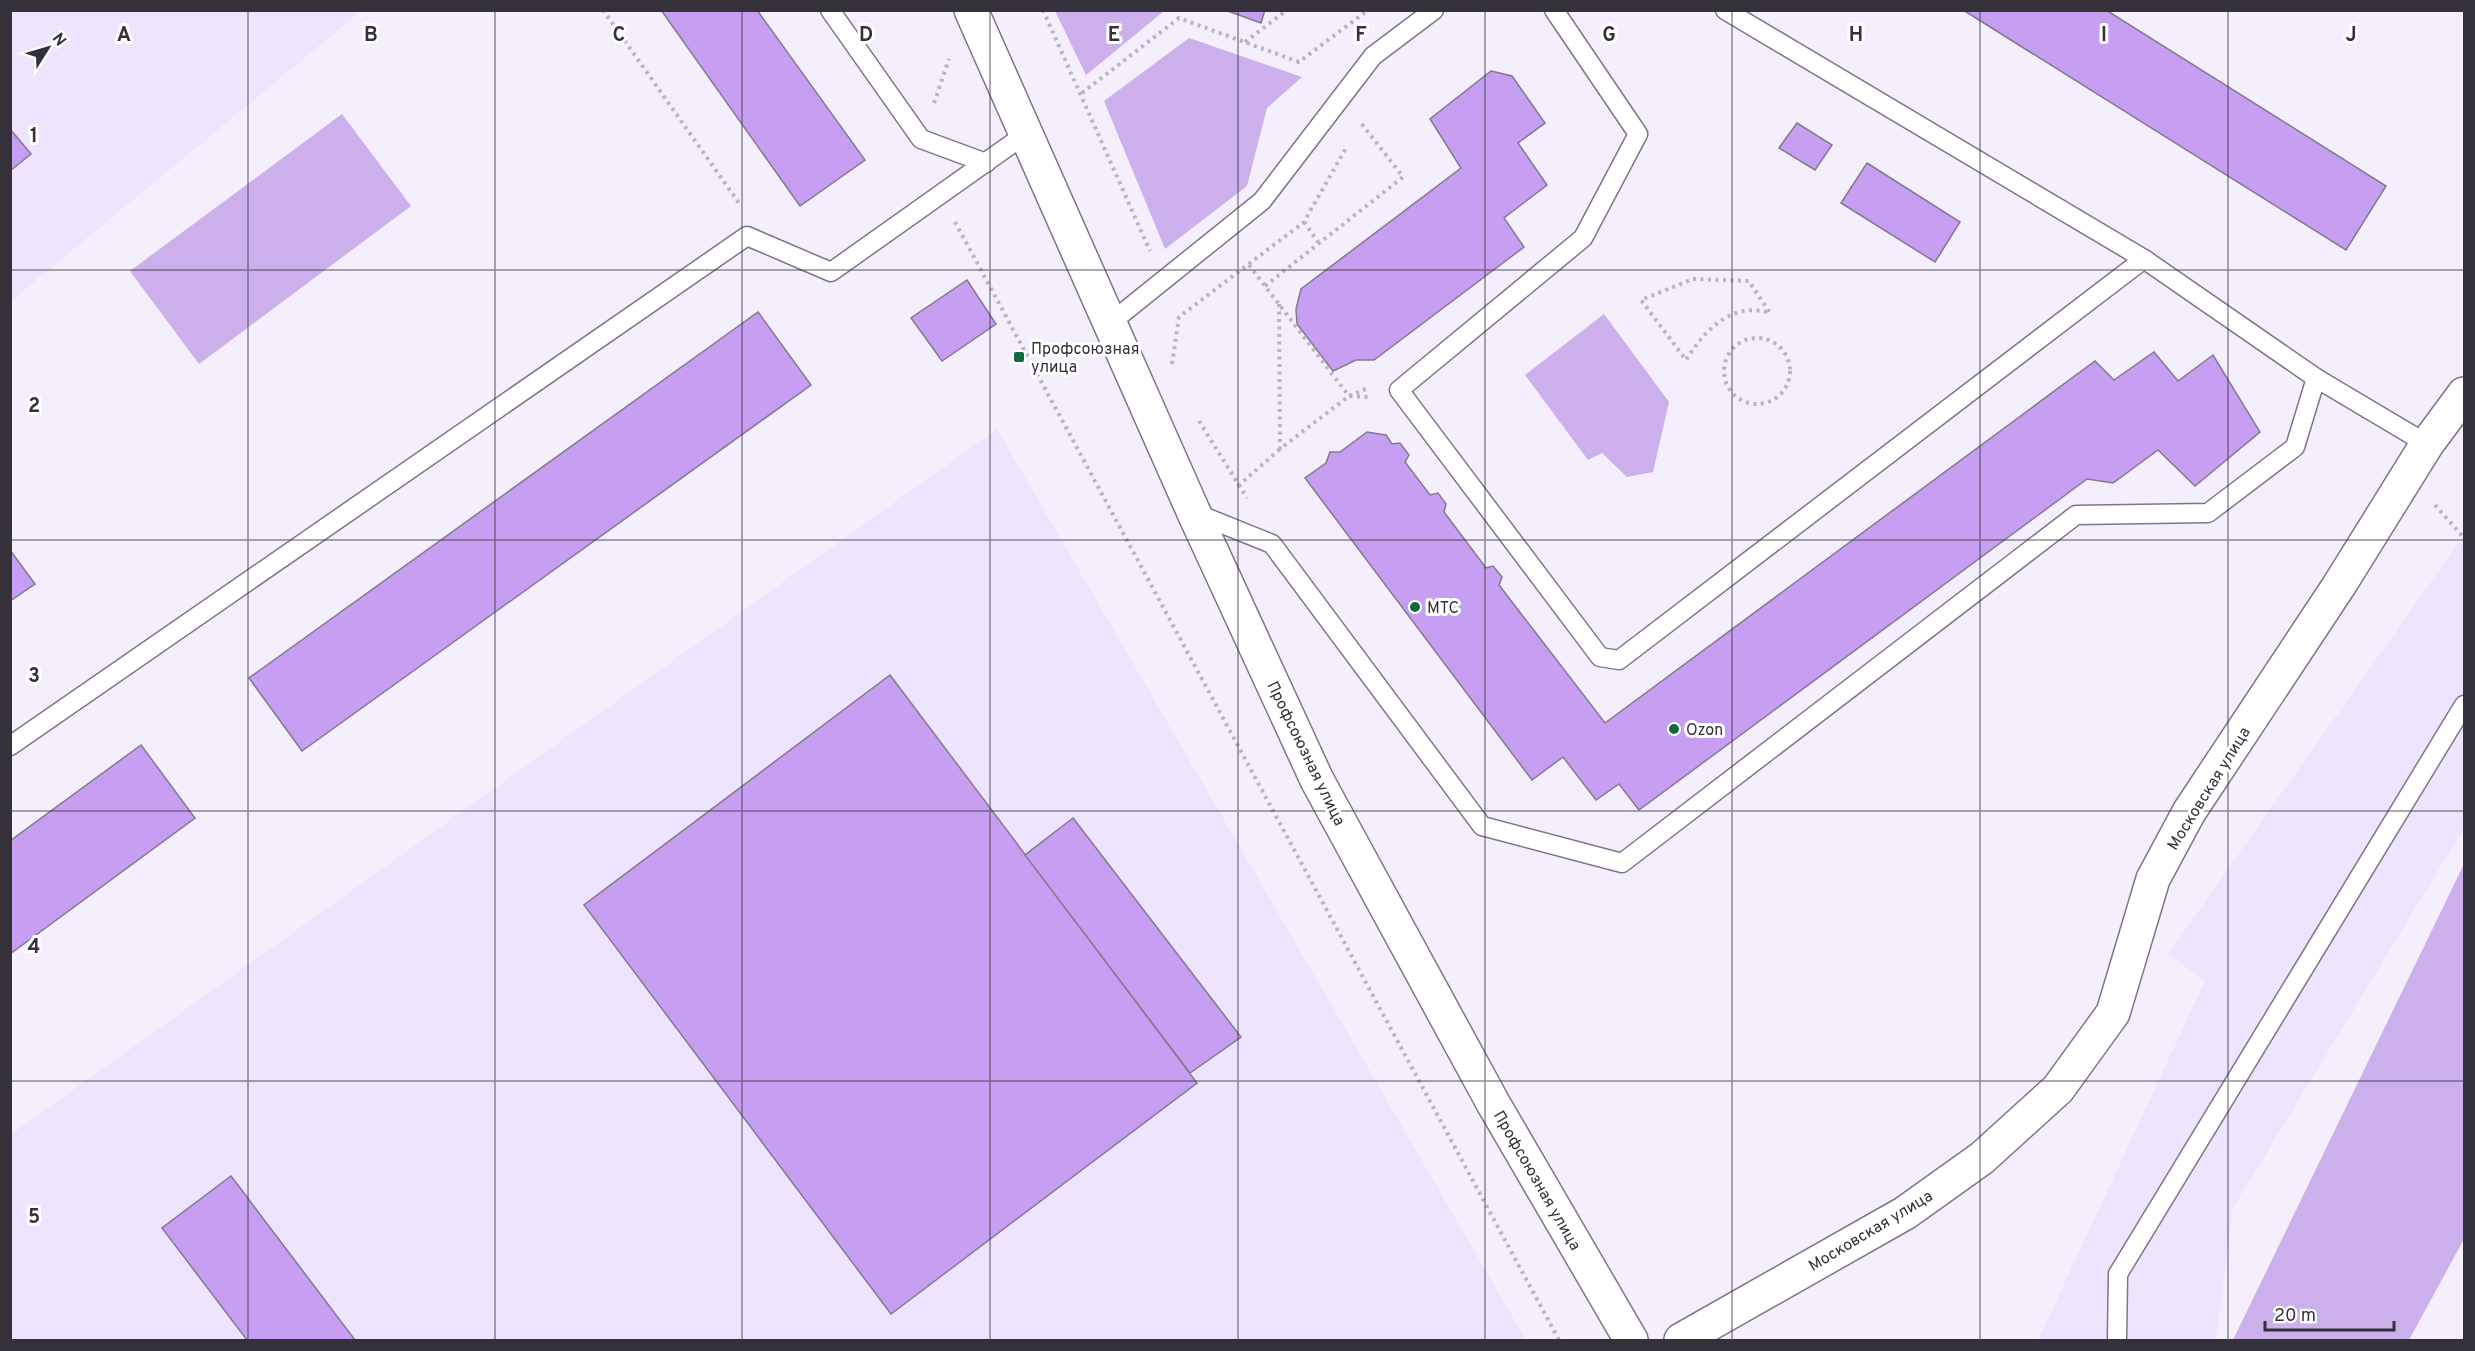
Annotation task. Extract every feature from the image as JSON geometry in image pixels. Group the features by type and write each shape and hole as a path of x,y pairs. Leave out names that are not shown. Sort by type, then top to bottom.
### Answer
{"main road":[{"name":"Профсоюзная улица","path":"971,10 1109,324 1317,780 1493,1103 1631,1341"},
{"name":"Московская улица","path":"1681,1341 1905,1212 1982,1158 2058,1089 2113,1013 2153,879 2189,812 2340,584 2427,444 2464,393"}],"lane":[{"path":"830,10 921,139 986,163"},
{"path":"1109,324 1262,201 1373,56 1434,10"},
{"path":"1554,10 1638,134 1584,238 1399,390 1600,657 1619,660 2144,259"},
{"path":"1725,10 2144,259 2316,378 2427,444"},
{"path":"10,746 747,236 831,272 1027,133"},
{"path":"1194,513 1272,544 1482,826 1622,863 2076,515 2208,513 2295,447 2316,378"},
{"path":"2117,1341 2118,1274 2464,705"}],"path":[{"path":"603,10 750,219 747,236"},
{"path":"1043,10 1082,93 1179,317"},
{"path":"1245,42 1287,10"},
{"path":"1082,93 1179,18 1299,62 1368,10"},
{"path":"921,139 951,51"},
{"path":"1355,132 1366,113"},
{"path":"1265,286 1403,177 1361,122"},
{"path":"1318,242 1304,222 1349,142"},
{"path":"940,195 1559,1341"},
{"path":"1249,265 1348,396"},
{"path":"1693,279 1749,280 1770,313 1747,309 1718,322 1705,331 1686,360 1641,300 1693,279"},
{"path":"1279,304 1280,448"},
{"path":"1749,339 1771,341 1786,356 1789,377 1786,387 1779,396 1760,404 1739,399 1726,382 1724,371 1731,351 1749,339"},
{"path":"1237,486 1280,448 1348,396 1371,387"},
{"path":"1348,396 1376,397"}],"shaded area":[{"path":"11,11 361,11 11,301"},
{"path":"1055,11 1164,11 1086,75"},
{"path":"1189,38 1302,77 1267,108 1247,186 1165,249 1104,101"},
{"path":"342,114 411,206 199,364 130,271"},
{"path":"1604,314 1669,402 1653,472 1627,477 1602,453 1588,460 1525,375"},
{"path":"997,429 1526,1340 11,1340 10,1135"},
{"path":"2464,535 2464,828 2233,1208 2216,1340 2038,1340 2205,981 2168,954"},
{"path":"2464,864 2464,1239 2409,1340 2233,1340"}],"building":[{"path":"661,10 757,10 865,160 800,206"},
{"path":"1225,10 1265,10 1261,23"},
{"path":"1963,10 2106,10 2386,186 2346,250"},
{"path":"1491,71 1512,76 1545,123 1518,143 1547,185 1504,218 1524,247 1374,360 1356,360 1333,371 1297,324 1296,309 1301,289 1461,168 1430,119"},
{"path":"1797,123 1832,145 1815,170 1779,148"},
{"path":"10,129 31,154 10,171"},
{"path":"1867,163 1960,222 1935,262 1841,203"},
{"path":"967,280 996,324 942,361 911,318"},
{"path":"758,312 811,385 302,751 249,678"},
{"path":"2154,352 2178,381 2213,355 2260,432 2195,486 2158,450 2113,483 2087,479 1639,810 1619,784 1596,800 1563,757 1532,780 1305,478 1326,463 1330,452 1340,452 1367,432 1386,435 1392,444 1400,443 1409,455 1405,462 1430,495 1438,493 1446,504 1444,512 1486,568 1493,566 1502,577 1499,585 1605,723 2095,361 2114,380"},
{"path":"10,550 35,584 10,601"},
{"path":"890,675 1197,1083 891,1314 584,905"},
{"path":"141,745 195,818 10,954 10,841"},
{"path":"1073,818 1241,1037 1190,1073 1025,855"},
{"path":"231,1176 355,1340 247,1340 162,1228"}],"place":[{"name":"Профсоюзная улица","path":"1019,357"},
{"name":"МТС","path":"1415,607"},
{"name":"Ozon","path":"1674,729"}]}
